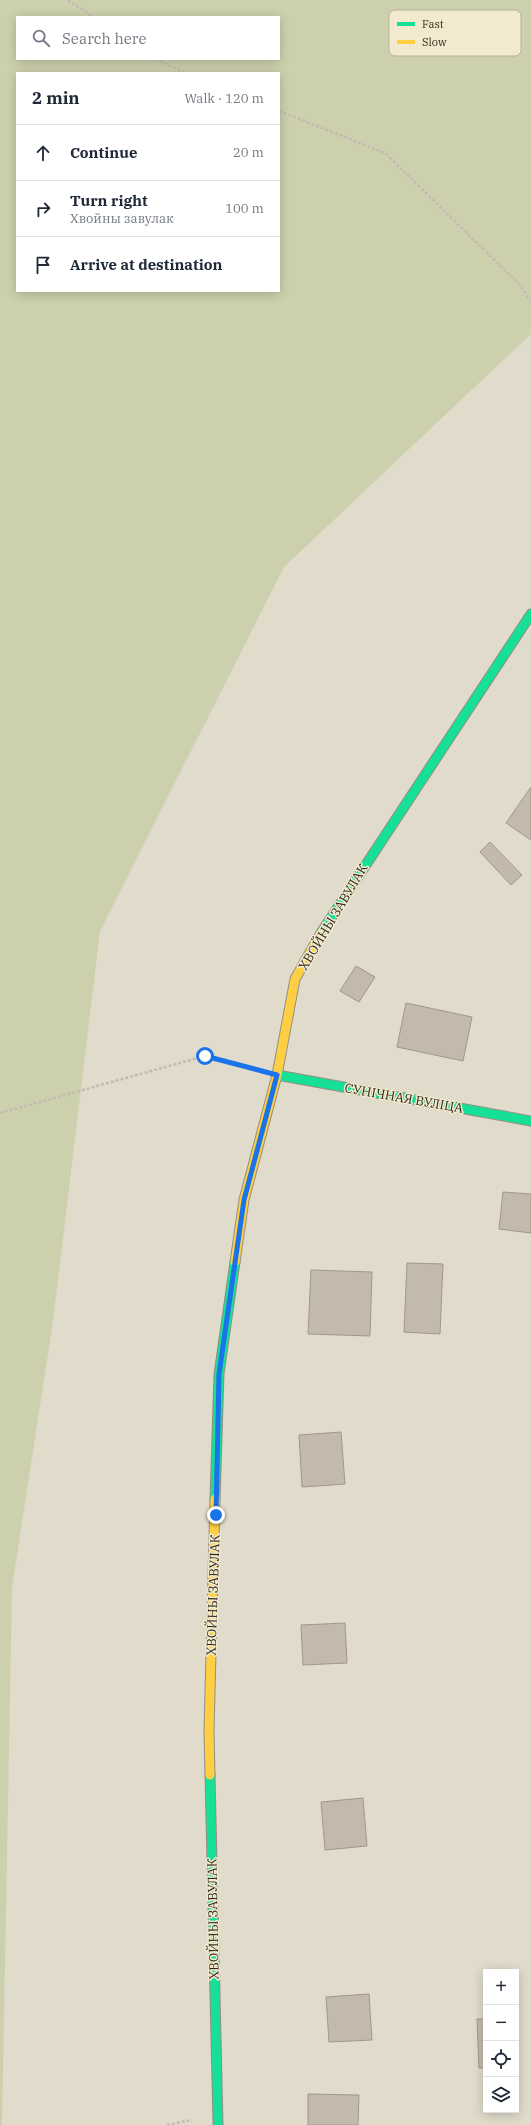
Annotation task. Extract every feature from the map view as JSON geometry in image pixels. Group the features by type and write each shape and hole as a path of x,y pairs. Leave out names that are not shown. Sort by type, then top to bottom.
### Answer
{"street":[{"name":"ХВОЙНЫ ЗАВУЛАК","path":"218,2125 209,1731 219,1374 244,1200 277,1075 295,979 330,917 531,614"},
{"name":"СУНІЧНАЯ ВУЛІЦА","path":"277,1075 531,1121"}],"path":[{"path":"68,0 92,16"},
{"path":"157,60 184,72"},
{"path":"280,110 385,153 519,284 531,301"},
{"path":"0,1113 205,1056 277,1075"}],"green space":[{"path":"0,0 531,0 531,334 284,567 100,931 53,1321 12,1587 2,2125 0,2125"}],"building":[{"path":"531,787 531,840 506,823"},
{"path":"490,842 522,875 511,885 480,852"},
{"path":"356,966 375,977 359,1002 340,991"},
{"path":"406,1003 472,1017 463,1061 397,1047"},
{"path":"503,1192 531,1194 531,1233 499,1229"},
{"path":"407,1263 443,1264 440,1334 404,1332"},
{"path":"311,1270 372,1272 370,1336 308,1334"},
{"path":"341,1432 345,1484 302,1487 299,1435"},
{"path":"345,1623 347,1663 303,1665 301,1625"},
{"path":"363,1798 367,1846 325,1850 321,1802"},
{"path":"369,1994 372,2040 329,2042 326,1997"},
{"path":"477,2019 483,2019 483,2068 479,2068"},
{"path":"308,2094 359,2095 358,2125 308,2125"}],"traffic: fast":[{"path":"321,933 531,614"},
{"path":"277,1075 531,1121"},
{"path":"215,1499 219,1374 235,1262"},
{"path":"210,1775 218,2125"}],"traffic: slow":[{"path":"235,1262 244,1200 277,1075 295,979 321,933"},
{"path":"210,1775 209,1731 215,1499"}],"route":[{"path":"205,1056 277,1075 244,1200 219,1374 216,1515"}]}
